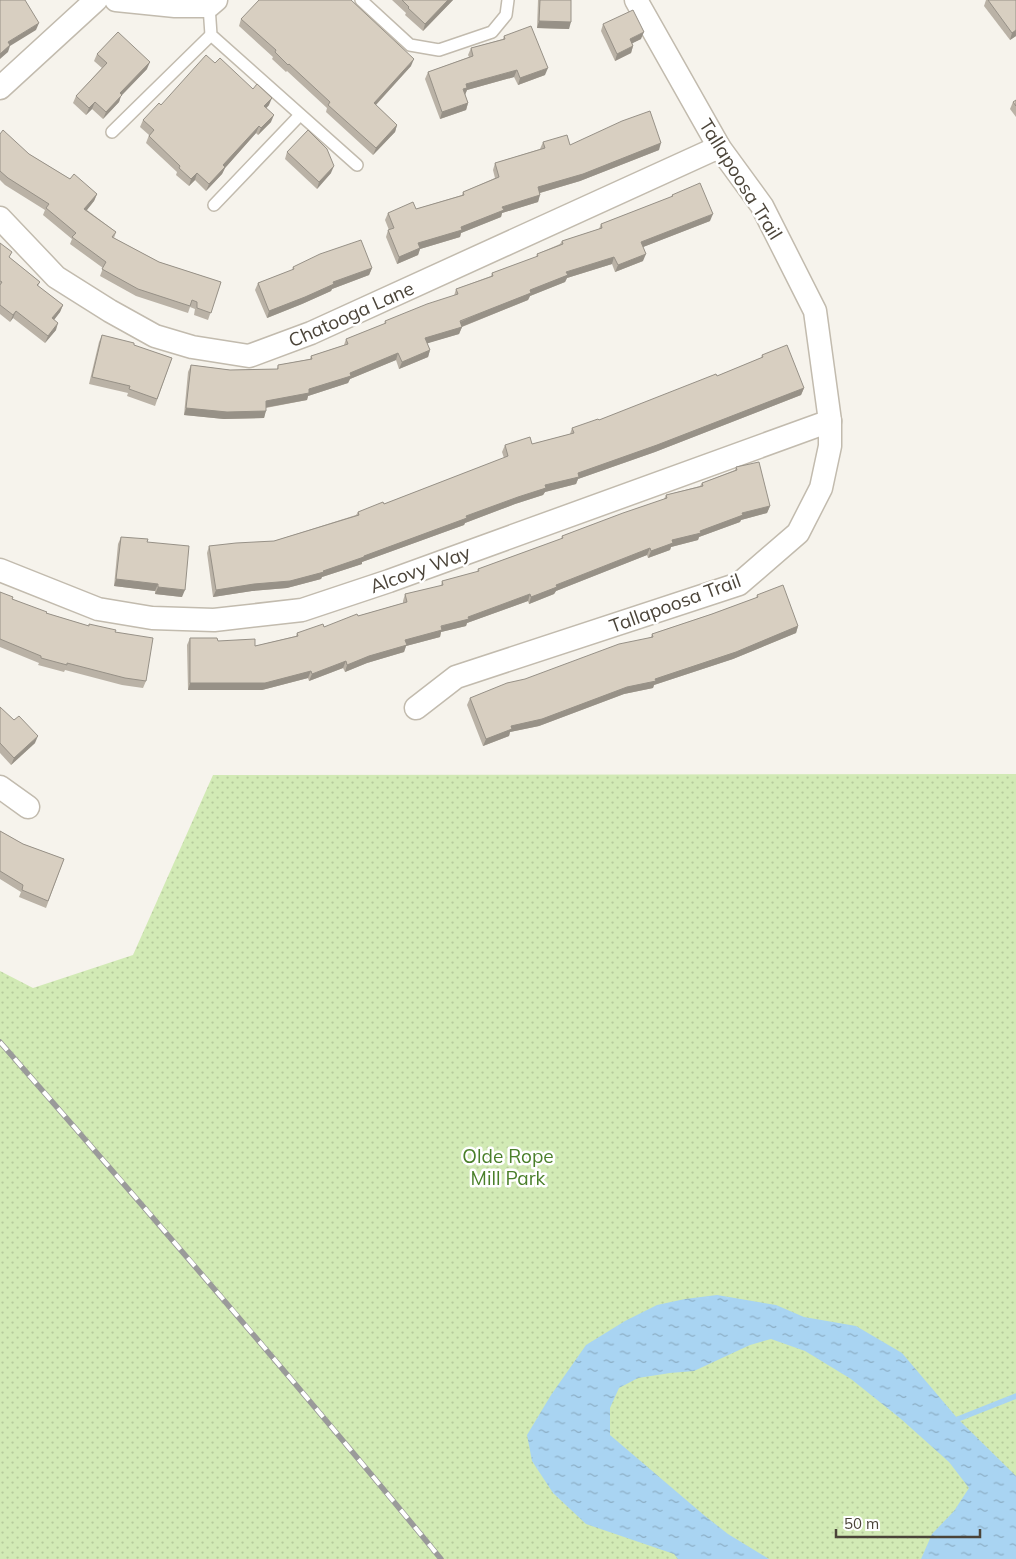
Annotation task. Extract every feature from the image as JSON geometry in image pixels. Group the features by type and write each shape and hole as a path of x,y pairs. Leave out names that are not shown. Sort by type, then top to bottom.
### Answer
{"street":[{"path":"0,88 96,0"},
{"path":"116,0 175,6 212,3"},
{"name":"Tallapoosa Trail","path":"416,708 456,677 739,584 798,534 821,488 830,446 830,421 815,311 762,206 719,147 636,0"},
{"name":"Chatooga Lane","path":"0,218 56,277 110,311 155,336 192,347 249,356 311,333 719,147"},
{"name":"Alcovy Way","path":"0,570 98,609 152,618 214,620 302,610 389,581 830,421"},
{"path":"0,787 28,807"}],"lane":[{"path":"361,0 410,45 439,50 492,32 506,15 508,0"},
{"path":"112,132 211,35 212,3"},
{"path":"211,35 357,165"},
{"path":"214,205 300,114"}],"green space":[{"name":"Olde Rope Mill Park","path":"1016,774 1016,1559 0,1559 0,971 33,988 133,955 213,775"}],"water":[{"path":"717,1295 776,1305 804,1317 856,1326 902,1353 958,1419 1016,1476 1016,1559 921,1559 932,1534 954,1511 969,1488 949,1462 901,1419 851,1379 805,1351 771,1339 750,1345 694,1371 638,1378 619,1388 610,1408 610,1435 728,1534 769,1559 678,1559 674,1554 586,1524 553,1493 532,1461 527,1435 551,1395 586,1345 625,1321 657,1305"}],"building":[{"path":"0,0 25,0 39,23 8,42 10,45 0,54"},
{"path":"259,0 351,0 414,59 374,103 397,125 376,148 328,105 330,102 288,65 275,52 276,50 241,19"},
{"path":"402,0 448,0 425,24"},
{"path":"540,0 571,0 571,22 539,21"},
{"path":"988,0 1016,0 1016,30 1012,33"},
{"path":"633,10 644,32 630,39 633,46 617,54 603,24"},
{"path":"531,26 548,68 520,78 517,70 466,84 467,88 463,89 468,103 442,112 428,72 473,56 471,48 505,39 504,36"},
{"path":"118,32 150,62 120,93 122,95 106,112 95,102 89,108 76,96 107,63 97,54"},
{"path":"206,55 215,63 220,58 253,89 257,84 272,98 264,106 274,115 261,128 259,126 223,165 225,167 209,184 197,173 191,179 179,168 180,166 149,136 154,130 143,120 159,103 161,105"},
{"path":"650,111 661,143 583,174 538,187 540,195 502,207 504,210 461,227 462,230 418,243 420,248 399,257 388,230 394,228 388,213 413,202 416,209 464,195 463,192 499,177 495,163 545,148 543,142 567,135 570,145 622,121"},
{"path":"3,130 29,154 70,179 74,174 97,194 84,209 116,232 112,237 159,262 221,282 211,313 197,308 197,302 192,300 190,306 138,289 102,269 106,262 72,237 76,233 46,208 49,204 0,171 0,134"},
{"path":"308,130 327,149 334,166 319,182 287,152"},
{"path":"700,183 713,214 641,242 646,254 618,265 614,257 566,272 568,275 530,290 531,293 460,321 462,327 425,338 430,350 402,362 398,353 350,373 351,376 309,389 309,393 266,401 266,411 227,412 186,408 191,365 230,370 278,369 278,365 312,359 311,356 348,344 346,339 386,323 385,321 458,294 456,289 493,276 492,273 538,256 537,254 563,244 562,241 602,228 601,224 673,196"},
{"path":"361,240 372,268 333,282 334,284 269,311 258,283 294,269 293,267 320,254"},
{"path":"0,243 12,252 9,257 40,282 37,285 63,305 52,318 58,323 48,336 16,311 13,315 0,305 0,285 2,282 0,281"},
{"path":"102,335 134,343 134,345 172,358 157,399 129,389 130,386 92,377"},
{"path":"787,345 804,388 657,445 578,473 579,477 545,485 546,488 466,516 467,518 324,572 290,581 216,590 209,546 274,541 359,515 358,512 383,502 384,504 508,456 505,445 530,437 532,444 574,433 572,428 599,420 716,374 717,376"},
{"path":"759,462 770,506 742,513 743,515 700,531 701,533 672,540 673,543 651,551 650,548 556,585 557,587 531,597 530,594 468,617 469,619 441,626 442,630 405,640 407,645 369,656 347,665 346,661 312,674 311,671 265,683 190,683 190,638 217,638 218,641 255,639 255,646 298,636 297,633 323,624 324,627 357,614 358,616 407,602 405,594 443,585 442,581 479,571 478,569 563,538 562,536 667,498 666,495 703,486 702,483 737,470 736,467"},
{"path":"121,537 148,539 147,542 189,546 185,590 158,587 158,584 116,579"},
{"path":"783,585 798,626 736,652 655,679 656,681 627,687 542,719 511,726 512,729 486,739 470,698 619,644 653,637 652,634 758,597 757,595"},
{"path":"0,592 46,613 89,626 89,624 116,630 115,632 153,638 146,681 125,678 41,658 41,656 0,639"},
{"path":"0,707 14,720 19,716 38,736 14,758 0,743"},
{"path":"0,831 23,844 64,859 48,901 22,890 23,885 0,871"}],"waterway":[{"path":"958,1419 1016,1396"}],"railway":[{"path":"0,1042 222,1298 441,1559"}]}
